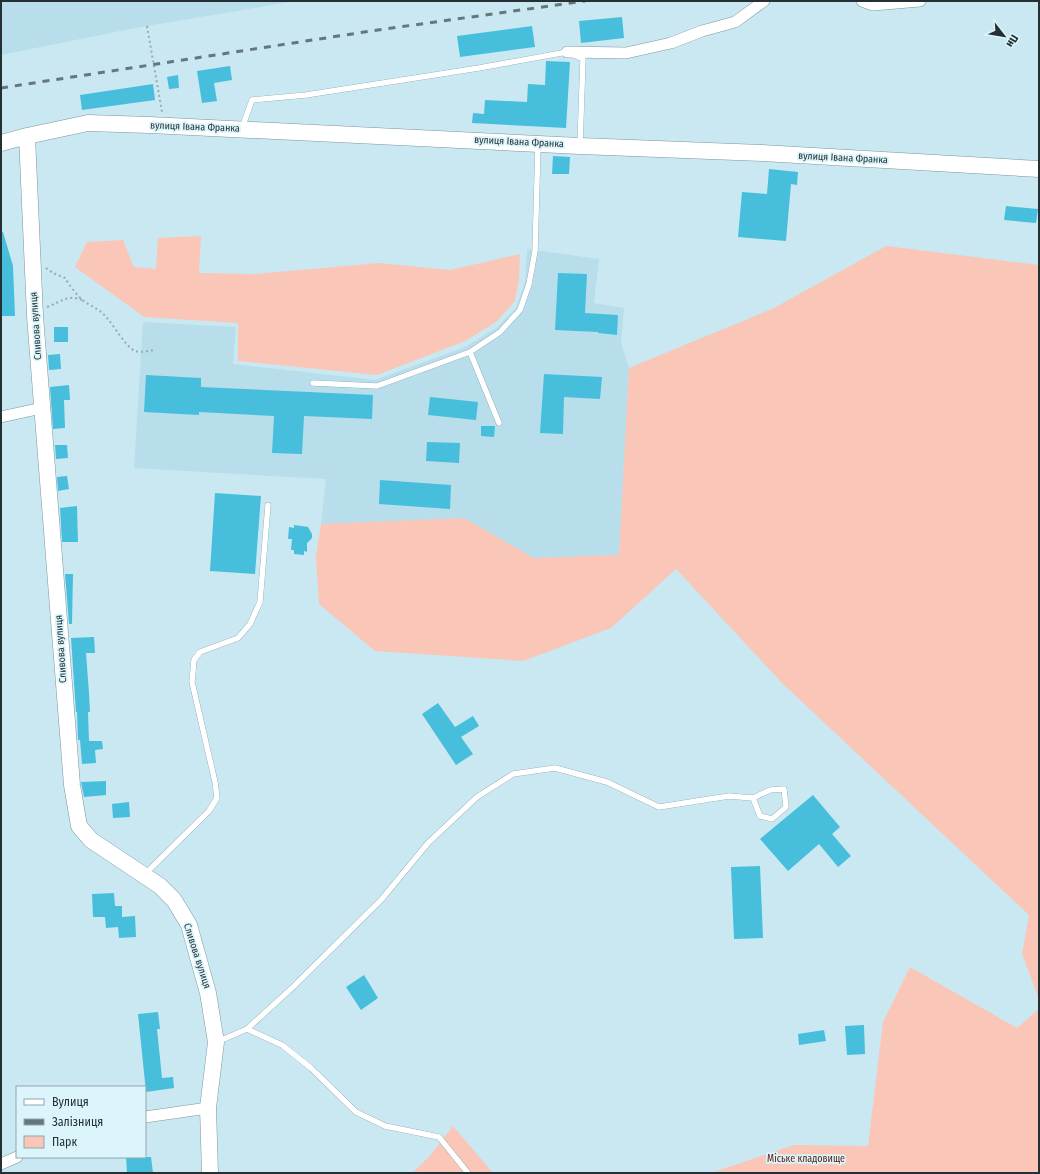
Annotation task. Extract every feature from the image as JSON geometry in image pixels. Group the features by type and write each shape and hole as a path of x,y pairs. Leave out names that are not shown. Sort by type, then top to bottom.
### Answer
{"street":[{"path":"567,52 626,53 671,43 702,31 735,22 764,1"},
{"path":"862,1 873,5 920,1"},
{"name":"вулиця Івана Франка","path":"1,143 88,123 242,128 580,146 762,153 1039,169"},
{"name":"Сливова вулиця","path":"27,136 35,316 71,778 79,826 91,840 160,886 174,900 189,925 208,993 216,1042 208,1108 210,1173"},
{"path":"1,417 42,408"},
{"path":"146,1117 208,1108"},
{"path":"1,1164 16,1157"}],"lane":[{"path":"242,128 252,100 314,94 480,68 567,52 583,59 580,146"},
{"path":"313,383 377,386 470,352 500,332 520,310 529,284 535,250 538,143"},
{"path":"470,352 499,423"},
{"path":"143,876 209,811 217,798 215,782 192,682 194,660 200,652 238,638 250,624 260,602 268,505"},
{"path":"216,1042 247,1029 293,987 382,900 428,843 477,797 513,774 554,768 606,782 659,807 729,796 753,798 770,790 784,789 786,807 772,819 760,816 753,798"},
{"path":"247,1029 282,1045 311,1068 356,1112 385,1126 439,1137 468,1173"}],"path":[{"path":"148,26 164,125"},
{"path":"32,258 53,273 65,278 68,285 76,291 83,301"},
{"path":"35,316 42,309 74,297 96,307 106,316 125,341 135,351 143,352 154,350"}],"shaded area":[{"path":"1,1 296,1 135,28 1,55"},
{"path":"527,249 599,259 594,303 624,308 621,343 629,368 619,555 534,558 464,518 321,524 326,479 134,468 143,322 236,327 233,364 375,380 465,347 496,328 516,308 525,281"}],"green space":[{"path":"201,236 199,273 255,274 379,263 450,270 520,254 519,278 515,301 496,322 465,341 377,375 238,361 238,323 144,317 75,267 87,242 123,240 134,267 156,269 158,238"},
{"path":"886,246 1039,265 1039,999 1022,954 1029,915 783,684 676,569 611,628 523,661 375,651 319,604 316,556 321,524 464,518 534,558 619,555 629,368 774,308"},
{"name":"Міське кладовище","path":"910,967 1017,1028 1039,1009 1039,1173 711,1173 794,1145 868,1146 883,1022"},
{"path":"453,1126 493,1173 412,1173 428,1158"}],"building":[{"path":"622,17 624,38 581,43 579,21"},
{"path":"532,26 535,47 460,57 457,36"},
{"path":"546,61 570,62 566,128 472,123 473,113 484,114 485,100 527,102 528,84 545,85"},
{"path":"230,66 232,80 214,83 217,101 202,103 197,71"},
{"path":"178,75 179,88 169,89 167,77"},
{"path":"153,84 155,100 82,110 80,95"},
{"path":"553,156 570,157 569,174 552,174"},
{"path":"769,169 798,172 797,185 791,184 786,241 738,237 742,192 767,194"},
{"path":"1006,206 1038,209 1036,223 1004,220"},
{"path":"1,232 3,232 13,266 15,316 1,316"},
{"path":"558,273 587,274 585,313 618,315 617,335 598,332 555,330"},
{"path":"54,327 68,327 68,342 54,342"},
{"path":"60,354 61,369 49,370 48,355"},
{"path":"544,374 602,377 600,399 564,397 563,434 540,433"},
{"path":"146,375 201,378 201,387 373,395 372,419 304,416 302,454 272,453 274,416 199,412 199,415 144,412"},
{"path":"69,385 70,400 64,400 65,428 53,429 50,387"},
{"path":"430,397 478,402 476,420 428,415"},
{"path":"481,426 495,426 494,437 481,436"},
{"path":"427,442 460,443 459,463 426,461"},
{"path":"55,445 67,445 68,458 56,459"},
{"path":"67,476 69,489 58,491 57,477"},
{"path":"380,480 451,485 450,509 379,504"},
{"path":"215,493 261,496 255,574 210,571"},
{"path":"77,506 78,542 62,542 60,508"},
{"path":"294,525 308,527 312,534 312,538 307,543 307,552 304,551 304,555 294,554 294,550 291,550 292,539 288,539 289,527 294,528"},
{"path":"65,574 73,574 72,624 69,624"},
{"path":"94,637 95,653 86,653 90,712 88,712 89,741 102,741 103,749 95,750 96,763 82,764 80,740 78,740 71,638"},
{"path":"438,703 455,727 473,716 479,726 461,737 473,754 456,765 422,714"},
{"path":"106,781 106,795 84,797 81,782"},
{"path":"813,795 840,827 832,834 851,856 838,867 819,844 788,871 760,839"},
{"path":"129,802 130,817 113,818 112,804"},
{"path":"760,866 763,938 734,939 731,867"},
{"path":"114,893 115,906 122,906 122,917 135,916 136,937 119,938 118,927 106,928 105,917 93,917 92,894"},
{"path":"364,975 378,998 361,1010 346,987"},
{"path":"158,1012 160,1029 157,1029 162,1078 173,1077 174,1088 146,1092 138,1014"},
{"path":"864,1025 865,1054 847,1055 845,1026"},
{"path":"824,1030 826,1041 799,1045 798,1034"},
{"path":"151,1157 153,1173 127,1173 126,1158"}],"railway":[{"path":"1,88 371,31 585,1"}]}
